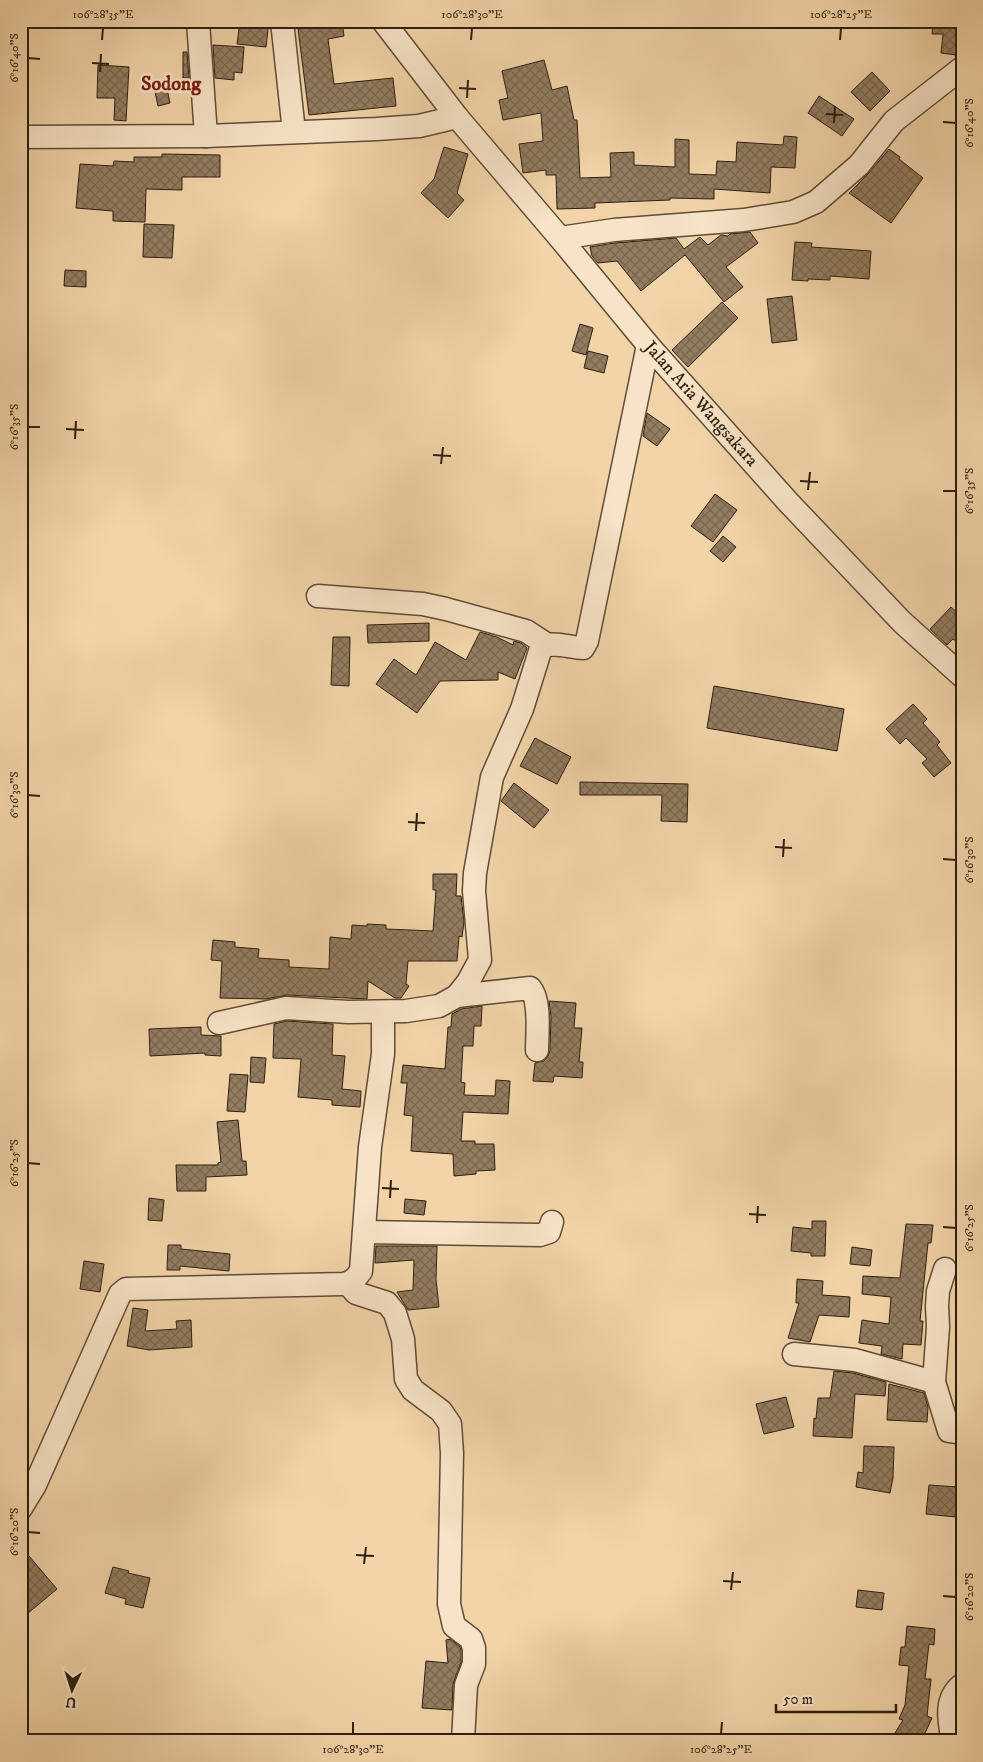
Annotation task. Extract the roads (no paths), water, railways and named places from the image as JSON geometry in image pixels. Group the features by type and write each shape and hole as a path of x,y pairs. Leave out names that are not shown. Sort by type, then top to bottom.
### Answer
{"street":[{"path":"198,21 206,136"},
{"path":"282,21 294,132"},
{"name":"Jalan Aria Wangsakara","path":"383,21 457,117 560,238 648,346 815,531 902,622 962,676"},
{"path":"560,238 614,230 744,220 793,212 816,202 859,166 894,121 962,68"},
{"path":"21,137 206,136 294,132 419,126 457,117"},
{"path":"318,596 423,604 526,631 546,644 582,648 587,642 648,346"},
{"path":"219,1023 286,1008 383,1012 406,1011 439,1006 457,996 468,982 480,960 474,891 475,873 492,776 522,709 541,648 546,644"},
{"path":"457,996 530,988 535,993 537,1006 537,1050"},
{"path":"21,1508 34,1485 120,1294 126,1290 348,1284 357,1277 361,1271 370,1147 383,1054 383,1012"},
{"path":"364,1232 540,1235 549,1232 552,1222"},
{"path":"945,1269 938,1291 938,1327 934,1382 949,1431 962,1433"},
{"path":"348,1284 356,1293 387,1303 395,1313 403,1339 406,1379 413,1390 441,1411 450,1424 452,1453 449,1604 454,1626 471,1638 474,1648 474,1664 466,1685 464,1741"},
{"path":"794,1354 855,1360 934,1382"},
{"path":"953,1741 948,1713 953,1694 962,1685"}],"district":[{"name":"Sodong","path":"171,84"}]}
